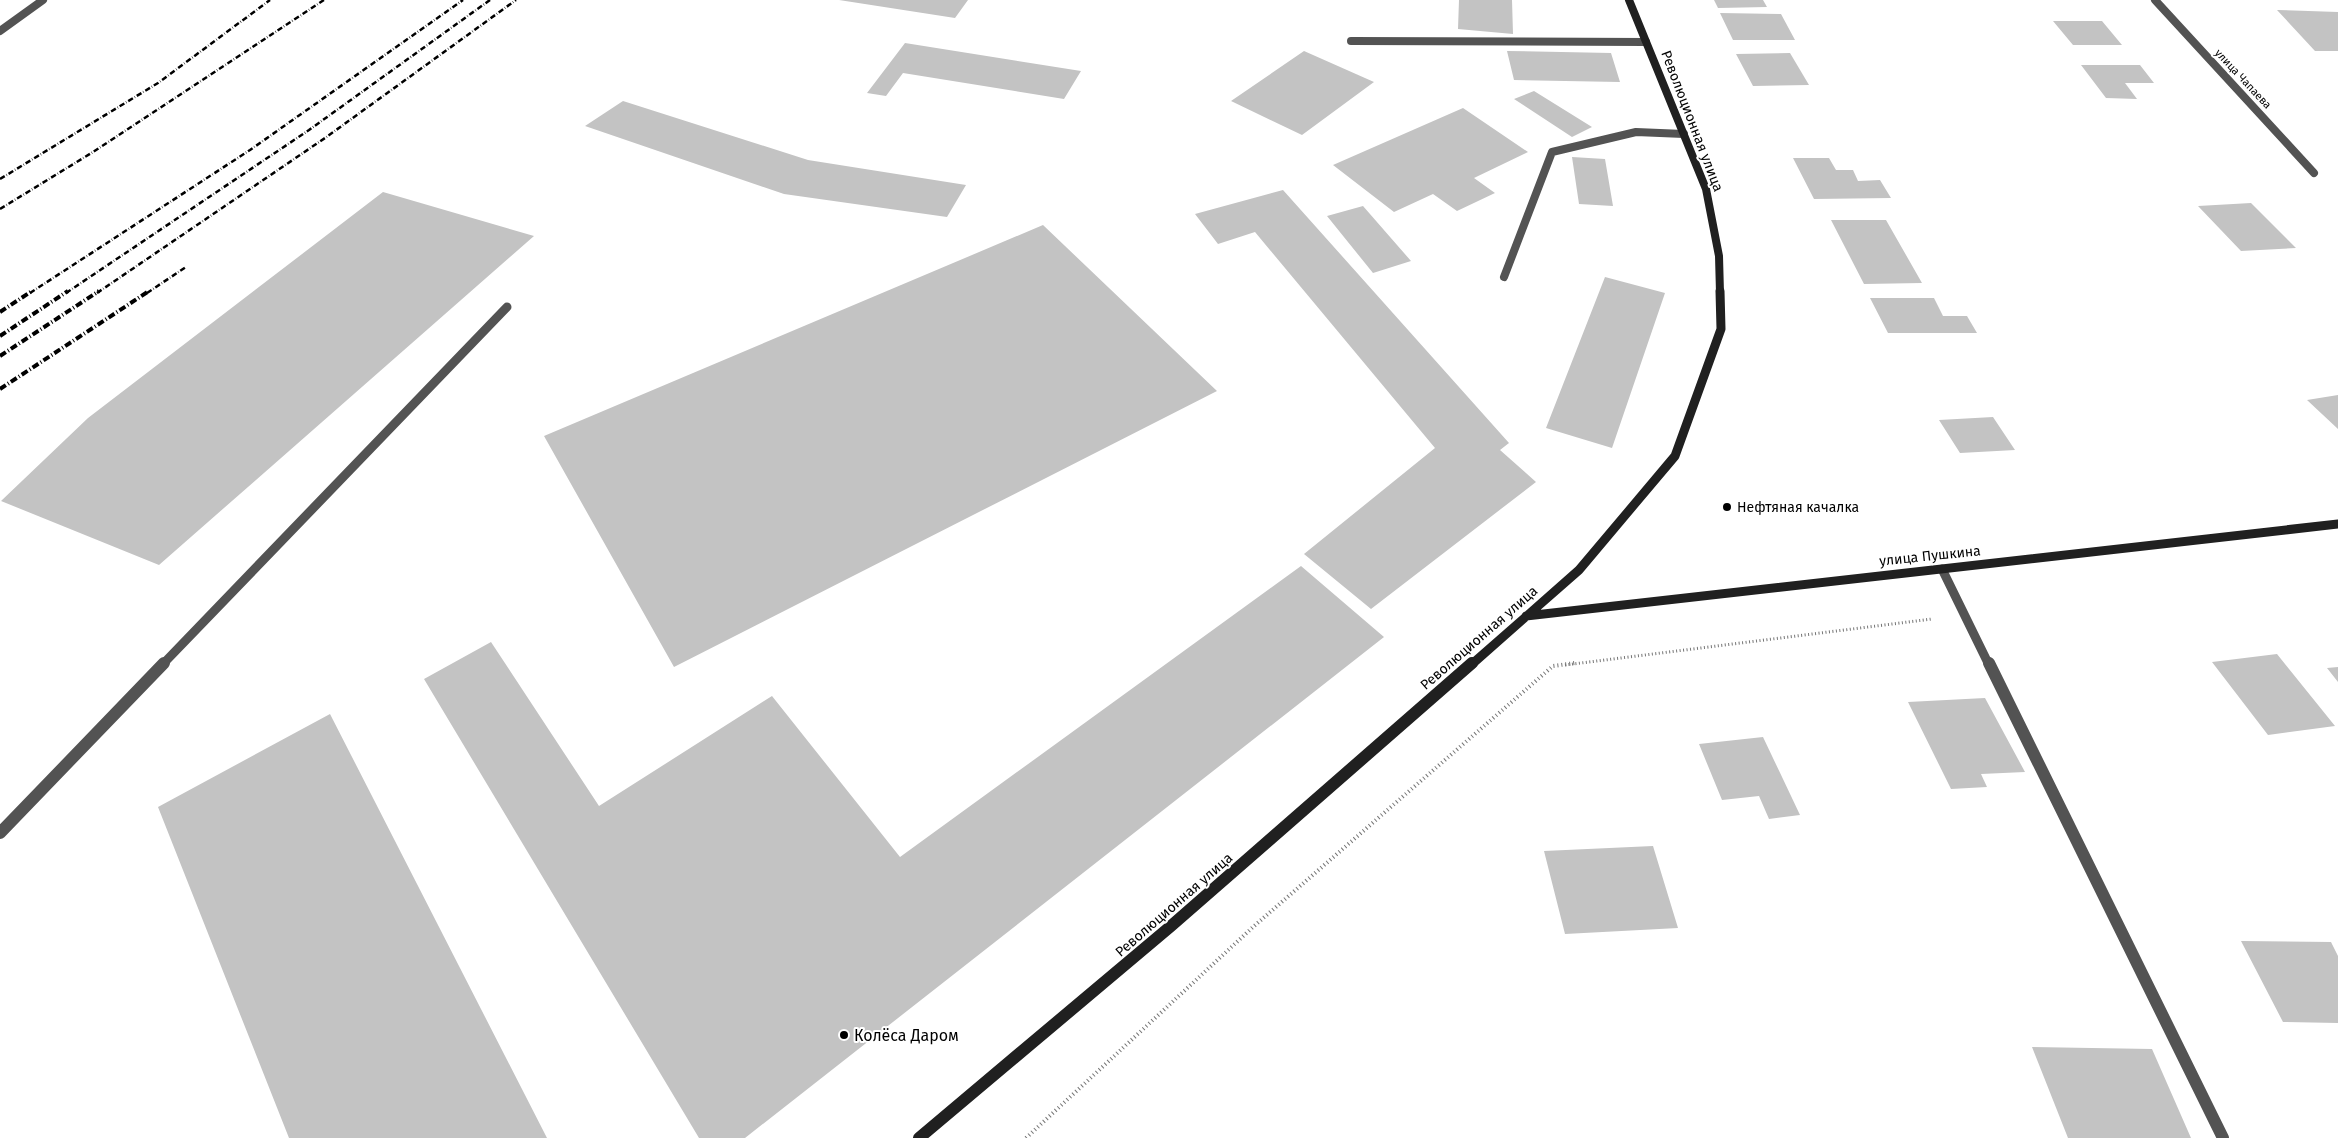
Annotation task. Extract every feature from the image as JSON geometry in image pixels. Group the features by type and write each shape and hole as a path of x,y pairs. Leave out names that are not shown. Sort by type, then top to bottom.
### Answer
{"main road":[{"name":"Революционная улица","path":"919,1138 1171,926 1579,570 1675,456 1721,329 1720,256 1706,189 1629,0"},
{"name":"улица Пушкина","path":"1525,616 2338,524"}],"street":[{"path":"0,31 43,0"},
{"name":"улица Чапаева","path":"2155,0 2314,173"},
{"path":"1351,42 1646,42"},
{"path":"1504,277 1552,152 1636,132 1684,134"},
{"path":"0,833 508,307"},
{"path":"1942,569 2223,1138"}],"path":[{"path":"1026,1138 1253,927 1552,666 1964,615"}],"building":[{"path":"839,0 968,0 955,18"},
{"path":"1459,0 1512,0 1513,34 1458,29"},
{"path":"1714,0 1763,0 1767,7 1718,8"},
{"path":"2277,10 2338,12 2338,51 2315,51"},
{"path":"1720,13 1781,14 1795,40 1733,40"},
{"path":"2053,21 2102,21 2122,45 2073,45"},
{"path":"905,43 1081,71 1064,99 903,73 886,96 867,93"},
{"path":"1304,51 1374,82 1302,135 1231,101"},
{"path":"1507,51 1611,53 1620,82 1514,80"},
{"path":"1790,53 1809,85 1753,86 1736,54"},
{"path":"2081,65 2140,65 2154,83 2125,83 2137,99 2106,98"},
{"path":"1534,91 1592,127 1572,137 1514,99"},
{"path":"623,101 808,160 966,185 947,217 784,194 585,126"},
{"path":"1463,108 1528,152 1474,178 1495,193 1457,211 1433,194 1394,212 1333,165"},
{"path":"1572,157 1605,159 1613,206 1579,204"},
{"path":"1793,158 1829,158 1836,170 1853,170 1858,181 1880,180 1891,198 1814,199"},
{"path":"1283,190 1509,443 1500,450 1536,482 1371,609 1304,554 1435,448 1255,232 1218,244 1195,214"},
{"path":"383,192 534,236 159,565 1,501 88,418"},
{"path":"2251,203 2296,248 2241,251 2198,206"},
{"path":"1363,206 1411,261 1373,273 1327,216"},
{"path":"1831,220 1886,220 1922,283 1864,284"},
{"path":"1043,225 1217,391 674,667 544,436"},
{"path":"1605,277 1665,293 1612,448 1546,428"},
{"path":"1870,298 1934,298 1943,316 1967,316 1977,333 1888,333"},
{"path":"2338,395 2338,429 2307,400"},
{"path":"1993,417 2015,450 1960,453 1939,420"},
{"path":"1301,566 1384,637 745,1138 699,1138 424,679 491,642 599,806 772,696 900,857"},
{"path":"2277,654 2335,726 2268,735 2212,662"},
{"path":"2338,667 2338,682 2327,668"},
{"path":"1985,698 2025,772 1981,774 1987,787 1951,789 1908,702"},
{"path":"330,714 547,1138 289,1138 158,807"},
{"path":"1763,737 1800,815 1769,819 1759,796 1722,800 1699,744"},
{"path":"1653,846 1678,928 1565,934 1544,851"},
{"path":"2241,941 2331,942 2338,956 2338,1023 2283,1022"},
{"path":"2032,1047 2152,1049 2191,1138 2068,1138"}],"railway":[{"path":"0,179 158,83 270,0"},
{"path":"0,209 93,152 324,0"},
{"path":"30,293 250,150 463,0"},
{"path":"66,293 309,130 490,0"},
{"path":"97,293 325,138 516,0"},
{"path":"147,293 186,267"},
{"path":"0,312 32,291"},
{"path":"0,336 68,291"},
{"path":"0,356 99,291"},
{"path":"0,389 149,291"}],"place":[{"name":"Нефтяная качалка","path":"1727,507"},
{"name":"Колёса Даром","path":"844,1035"}]}
